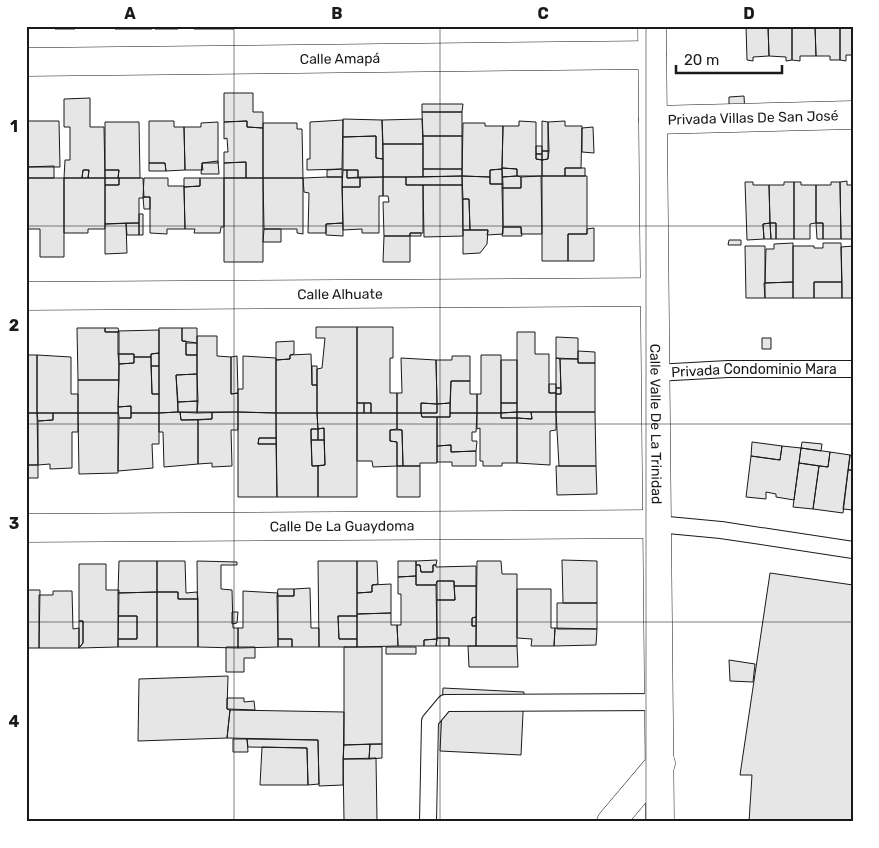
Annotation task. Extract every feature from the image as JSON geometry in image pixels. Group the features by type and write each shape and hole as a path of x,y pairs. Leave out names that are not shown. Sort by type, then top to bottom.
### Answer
{"street":[{"name":"Calle Valle De La Trinidad","path":"652,26 661,764 660,822"},
{"name":"Calle Amapá","path":"26,62 652,55"},
{"name":"Privada Villas De San José","path":"653,120 853,115"},
{"name":"Calle Alhuate","path":"26,296 654,292"},
{"name":"Calle De La Guaydoma","path":"26,528 657,524"},
{"path":"611,822 661,764"}],"lane":[{"name":"Privada Condominio Mara","path":"655,373 728,369 853,369"},
{"path":"657,524 721,530 853,550"},
{"path":"428,822 430,721 446,703 660,702"}],"building":[{"path":"55,26 75,26 75,29 55,29"},
{"path":"115,26 152,26 152,29 115,29"},
{"path":"155,26 178,26 178,29 155,29"},
{"path":"194,26 234,26 234,29 194,29"},
{"path":"234,26 263,26 263,27 234,28"},
{"path":"554,26 594,26 594,28 554,28"},
{"path":"746,26 768,26 769,56 753,57 753,61 747,60"},
{"path":"768,26 792,26 792,60 786,61 786,57 769,56"},
{"path":"792,26 815,26 816,56 800,56 800,61 792,60"},
{"path":"815,26 840,26 840,60 830,60 830,56 816,56"},
{"path":"840,26 853,26 853,55 846,55 846,61 840,60"},
{"path":"224,93 253,93 253,112 263,112 263,128 247,127 247,121 224,122"},
{"path":"744,96 745,114 729,114 729,97"},
{"path":"90,98 90,127 104,127 105,178 88,178 89,170 83,170 82,178 64,178 65,160 70,160 70,127 64,127 64,99"},
{"path":"422,104 463,104 462,112 422,112"},
{"path":"422,112 462,112 462,136 423,136"},
{"path":"343,119 382,120 383,159 376,158 376,136 343,137"},
{"path":"422,119 423,144 383,144 382,120"},
{"path":"343,120 342,169 307,170 307,159 310,159 310,122"},
{"path":"26,121 59,121 60,167 26,167"},
{"path":"149,121 174,121 174,127 184,127 185,170 166,171 165,163 149,163"},
{"path":"247,121 247,127 263,128 263,178 246,178 246,162 224,163 224,152 228,152 227,138 224,139 224,122"},
{"path":"519,121 536,122 536,159 542,160 542,176 517,176 517,169 502,168 503,126 519,126"},
{"path":"542,121 548,122 549,151 542,151"},
{"path":"565,121 565,126 582,126 581,168 565,168 565,176 542,176 542,160 548,159 548,122"},
{"path":"105,122 139,122 140,178 118,178 119,170 105,170"},
{"path":"218,122 218,163 202,163 203,170 185,170 184,127 201,127 201,123"},
{"path":"263,123 297,123 297,129 302,129 303,178 263,178"},
{"path":"463,123 485,123 485,126 503,126 502,169 490,170 490,177 462,176"},
{"path":"593,127 594,153 582,152 582,128"},
{"path":"376,136 376,158 383,159 383,177 358,178 358,170 343,170 343,137"},
{"path":"423,136 462,136 462,169 423,169"},
{"path":"383,144 423,144 423,177 383,177"},
{"path":"536,146 542,146 542,154 536,154"},
{"path":"542,151 549,151 548,159 542,160"},
{"path":"536,154 542,154 542,160 536,159"},
{"path":"218,161 219,174 201,174 202,163"},
{"path":"246,162 246,178 224,178 224,163"},
{"path":"149,163 165,163 166,171 149,171"},
{"path":"54,166 54,178 26,178 26,167"},
{"path":"502,168 517,169 517,176 502,177"},
{"path":"565,168 585,168 585,176 565,176"},
{"path":"342,169 342,177 327,177 327,170"},
{"path":"423,169 462,169 462,176 423,177"},
{"path":"502,169 503,184 490,184 490,170"},
{"path":"83,170 89,170 88,178 82,178"},
{"path":"105,170 119,170 118,178 105,178"},
{"path":"343,170 347,170 347,178 360,177 360,187 342,187"},
{"path":"347,170 358,170 358,178 347,178"},
{"path":"462,176 490,177 490,184 503,184 503,234 487,235 488,230 470,230 469,199 463,199"},
{"path":"462,176 462,185 406,185 406,177"},
{"path":"541,176 542,234 521,234 521,227 503,227 502,188 521,188 521,177"},
{"path":"542,176 587,176 587,234 568,234 568,261 542,261"},
{"path":"342,177 343,223 326,224 326,233 308,233 309,193 304,192 303,178"},
{"path":"360,177 383,177 383,196 379,196 379,233 362,233 362,229 343,230 342,187 360,187"},
{"path":"383,177 406,177 406,185 423,185 423,233 410,233 410,236 384,236 383,202 389,202 388,196 383,196"},
{"path":"502,177 521,177 521,188 502,188"},
{"path":"26,178 64,178 64,257 40,257 40,229 26,229"},
{"path":"64,178 105,178 105,229 88,229 88,233 64,233"},
{"path":"105,178 119,178 119,185 105,185"},
{"path":"119,178 143,178 144,198 139,198 139,223 105,224 105,185 119,185"},
{"path":"144,178 168,178 168,186 184,186 185,229 167,229 167,234 150,233 150,197 143,197"},
{"path":"184,178 200,178 200,186 184,187"},
{"path":"200,178 224,178 224,227 221,227 220,233 194,233 195,229 185,229 184,187 200,186"},
{"path":"224,178 263,178 263,262 224,262"},
{"path":"263,178 303,178 303,234 297,233 297,229 264,229"},
{"path":"847,181 847,185 853,185 853,239 841,239 840,182"},
{"path":"745,182 753,182 753,185 769,185 770,223 763,224 764,239 747,240"},
{"path":"784,182 794,182 794,239 776,239 776,223 770,223 769,185 784,185"},
{"path":"794,182 801,182 801,185 816,185 816,223 810,224 810,239 794,239"},
{"path":"831,182 840,182 841,239 823,239 823,223 816,223 816,185 831,185"},
{"path":"423,185 462,185 463,236 424,237"},
{"path":"143,197 150,197 150,209 144,209"},
{"path":"463,199 469,199 470,230 463,230"},
{"path":"139,214 143,214 143,235 139,235"},
{"path":"126,223 139,223 139,235 127,235"},
{"path":"126,223 127,253 105,254 105,224"},
{"path":"343,223 343,236 326,235 326,224"},
{"path":"770,223 776,223 776,239 771,239"},
{"path":"770,223 771,239 764,239 763,224"},
{"path":"816,223 823,223 823,239 817,239"},
{"path":"503,227 521,227 522,236 502,236"},
{"path":"594,228 594,261 568,261 568,234 587,234 587,229"},
{"path":"264,229 281,229 281,242 263,242"},
{"path":"463,230 488,230 487,244 480,253 463,254"},
{"path":"410,233 421,233 421,236 410,236"},
{"path":"384,236 410,236 410,262 383,262"},
{"path":"729,240 741,240 741,245 728,245"},
{"path":"793,243 793,282 765,283 766,249 774,249 774,244"},
{"path":"823,243 841,243 842,282 814,282 814,298 793,298 793,246 823,248"},
{"path":"745,246 765,246 765,298 746,298"},
{"path":"853,246 853,298 842,298 841,247"},
{"path":"793,282 793,298 765,298 764,283"},
{"path":"814,282 842,282 842,298 814,298"},
{"path":"316,327 357,327 357,413 317,413 317,369 322,368 325,338 316,338"},
{"path":"357,327 393,327 393,358 390,358 390,393 397,393 397,413 371,413 371,403 357,403"},
{"path":"77,328 105,328 105,332 119,332 119,380 78,380"},
{"path":"105,328 118,328 119,332 105,332"},
{"path":"159,328 182,328 182,341 186,341 186,355 197,355 197,374 176,375 178,412 159,413"},
{"path":"182,328 197,328 197,343 182,341"},
{"path":"159,330 159,353 151,354 151,357 134,357 134,354 118,354 118,331"},
{"path":"517,332 535,332 535,354 549,354 549,393 556,393 556,412 517,412"},
{"path":"197,336 217,336 217,356 231,357 231,394 238,393 238,412 197,413"},
{"path":"556,337 578,338 578,359 556,358"},
{"path":"762,338 771,338 771,349 762,349"},
{"path":"294,341 294,354 290,355 290,359 276,360 276,342"},
{"path":"186,343 197,343 197,355 186,355"},
{"path":"578,351 595,352 595,363 578,363"},
{"path":"159,353 159,366 151,366 151,354"},
{"path":"118,354 134,354 134,363 119,364"},
{"path":"311,354 312,385 317,385 317,413 276,413 276,360 290,359 290,355"},
{"path":"26,355 37,355 37,413 26,413"},
{"path":"37,355 71,357 71,394 78,394 78,413 37,413"},
{"path":"481,355 501,355 501,413 477,413 477,394 481,394"},
{"path":"237,356 238,393 231,394 231,357"},
{"path":"243,356 276,358 276,413 238,412 238,389 243,389"},
{"path":"452,356 470,356 470,381 451,381 450,403 437,404 436,360 452,360"},
{"path":"134,357 151,357 152,394 159,394 159,413 131,413 131,406 118,407 119,364 134,363"},
{"path":"401,358 436,360 437,404 421,403 421,413 397,413 397,393 402,393"},
{"path":"556,358 560,359 561,388 556,388"},
{"path":"560,359 578,359 578,363 595,363 595,412 556,412 556,394 561,394"},
{"path":"501,360 517,360 517,403 501,403"},
{"path":"151,366 159,366 159,394 152,394"},
{"path":"312,366 317,366 317,385 312,385"},
{"path":"197,374 198,401 178,402 176,375"},
{"path":"78,380 119,380 118,413 78,413"},
{"path":"451,381 470,381 470,394 477,394 477,413 450,413"},
{"path":"549,384 556,384 556,393 549,393"},
{"path":"556,388 561,388 561,394 556,394"},
{"path":"198,401 197,413 178,412 178,402"},
{"path":"357,403 364,403 364,413 357,413"},
{"path":"364,403 371,403 371,413 364,413"},
{"path":"421,403 437,404 437,413 421,413"},
{"path":"450,403 450,417 422,417 421,413 437,413 437,404"},
{"path":"501,403 517,403 517,412 501,413"},
{"path":"131,406 131,418 119,418 118,407"},
{"path":"180,412 181,420 198,420 198,464 164,467 163,432 159,432 159,413"},
{"path":"180,412 212,412 212,419 181,420"},
{"path":"212,412 238,412 238,430 231,430 232,466 212,467 212,463 198,464 198,420 212,419"},
{"path":"238,412 276,413 276,438 259,438 258,444 276,444 277,497 238,497"},
{"path":"517,412 531,412 532,419 517,418"},
{"path":"517,412 517,418 501,418 501,413"},
{"path":"531,412 556,412 556,430 550,431 550,465 517,463 517,418 532,419"},
{"path":"556,412 595,412 596,466 559,466"},
{"path":"26,413 37,413 38,465 26,465"},
{"path":"37,413 53,413 53,420 38,421"},
{"path":"53,413 78,413 78,432 72,432 72,468 50,469 50,464 38,465 38,421 53,420"},
{"path":"78,413 118,413 118,473 79,474"},
{"path":"131,413 159,413 159,444 152,444 153,468 118,471 119,418 131,418"},
{"path":"276,413 317,413 318,429 311,429 312,466 318,466 318,497 277,497"},
{"path":"317,413 357,413 357,497 318,497 318,466 325,465 324,428 318,429"},
{"path":"357,413 397,413 397,429 390,430 390,441 397,442 397,466 373,467 372,461 357,461"},
{"path":"397,413 421,413 422,417 437,417 437,463 403,466 402,430 397,429"},
{"path":"450,413 477,413 476,432 472,432 472,441 477,441 476,451 451,452 451,445 437,446 437,417 450,417"},
{"path":"477,413 501,413 501,418 517,418 517,463 502,463 502,466 483,466 483,461 480,461 480,428 477,429"},
{"path":"324,428 324,440 318,440 318,429"},
{"path":"311,429 318,429 318,440 311,440"},
{"path":"390,430 402,430 403,466 397,466 397,442 390,441"},
{"path":"259,438 276,438 276,444 258,444"},
{"path":"311,440 324,440 325,465 312,466"},
{"path":"752,442 782,446 780,460 751,456"},
{"path":"802,442 822,444 821,451 801,448"},
{"path":"451,445 451,452 476,451 476,466 452,466 452,462 437,462 437,446"},
{"path":"782,446 801,448 794,500 776,497 776,494 766,492 766,499 746,497 751,456 780,460"},
{"path":"801,448 830,452 828,467 799,463"},
{"path":"830,452 850,455 843,513 813,509 819,466 828,467"},
{"path":"850,455 853,455 853,470 848,470"},
{"path":"799,463 819,466 813,509 793,507"},
{"path":"26,465 38,465 38,478 26,478"},
{"path":"397,466 420,466 420,497 397,497"},
{"path":"556,466 596,466 597,494 557,495"},
{"path":"848,470 853,470 853,510 843,509"},
{"path":"437,560 436,565 433,565 433,572 421,572 420,565 416,565 416,561"},
{"path":"562,560 597,561 597,603 563,603"},
{"path":"119,561 157,561 157,592 118,593"},
{"path":"157,561 185,561 186,593 197,592 198,599 178,599 178,592 157,592"},
{"path":"197,561 237,562 237,565 221,565 221,589 232,590 233,628 238,628 238,648 198,647"},
{"path":"318,561 357,561 357,616 338,616 339,639 357,639 357,647 319,647"},
{"path":"357,561 377,561 378,584 372,585 372,592 357,593"},
{"path":"398,561 416,561 416,576 398,577"},
{"path":"477,561 501,561 502,574 517,574 517,646 476,646"},
{"path":"79,564 106,564 106,590 119,590 118,647 79,648 83,643 83,621 79,621"},
{"path":"416,565 420,565 421,572 433,572 433,565 436,565 436,567 476,566 476,586 454,586 454,581 437,581 436,585 416,585"},
{"path":"770,573 853,585 853,822 749,822 752,775 740,775"},
{"path":"416,576 416,585 436,585 437,639 424,640 424,646 398,646 397,625 401,625 401,594 398,594 398,577"},
{"path":"437,581 454,581 455,600 437,600"},
{"path":"391,584 391,613 357,614 357,593 372,592 372,585"},
{"path":"454,586 476,586 476,617 472,618 472,626 476,626 476,646 449,646 449,638 437,638 437,600 455,600"},
{"path":"310,588 311,628 319,628 319,647 292,647 292,639 278,639 277,596 294,596 294,589"},
{"path":"278,589 294,589 294,596 277,596"},
{"path":"517,589 551,589 551,628 555,628 554,646 531,646 532,639 517,638"},
{"path":"26,590 40,590 39,648 26,648"},
{"path":"53,591 72,591 73,629 79,628 79,648 39,648 39,595 53,595"},
{"path":"243,591 278,593 278,647 238,648 238,628 243,628"},
{"path":"157,592 178,592 178,599 198,599 198,647 157,647"},
{"path":"157,592 157,647 118,647 118,639 137,639 137,616 118,616 118,593"},
{"path":"557,603 597,603 597,629 557,629"},
{"path":"232,612 238,612 237,623 232,624"},
{"path":"391,613 391,625 397,625 398,646 357,647 357,614"},
{"path":"118,616 137,616 137,639 118,639"},
{"path":"338,616 357,616 357,639 339,639"},
{"path":"476,617 476,626 472,626 472,618"},
{"path":"79,621 83,621 83,643 79,648"},
{"path":"555,628 597,629 596,645 554,646"},
{"path":"437,638 449,638 449,646 436,646"},
{"path":"278,639 292,639 292,647 278,647"},
{"path":"437,639 436,646 424,646 424,640"},
{"path":"468,646 517,646 518,667 469,667"},
{"path":"226,647 255,647 255,658 244,658 244,672 226,672"},
{"path":"344,647 382,647 382,744 344,745"},
{"path":"386,647 416,647 416,654 386,654"},
{"path":"729,660 755,664 753,682 730,681"},
{"path":"228,676 227,709 230,710 227,738 138,741 139,679"},
{"path":"443,688 524,692 521,755 440,751"},
{"path":"227,698 244,698 244,702 254,701 255,710 227,709"},
{"path":"230,710 344,712 343,785 319,786 318,740 227,738"},
{"path":"233,739 247,739 248,752 233,752"},
{"path":"247,739 318,740 319,784 308,785 307,748 248,747"},
{"path":"370,744 382,744 382,758 369,759"},
{"path":"370,744 369,759 343,759 344,745"},
{"path":"262,747 307,748 308,785 260,785"},
{"path":"376,758 377,820 344,820 343,759"}]}
